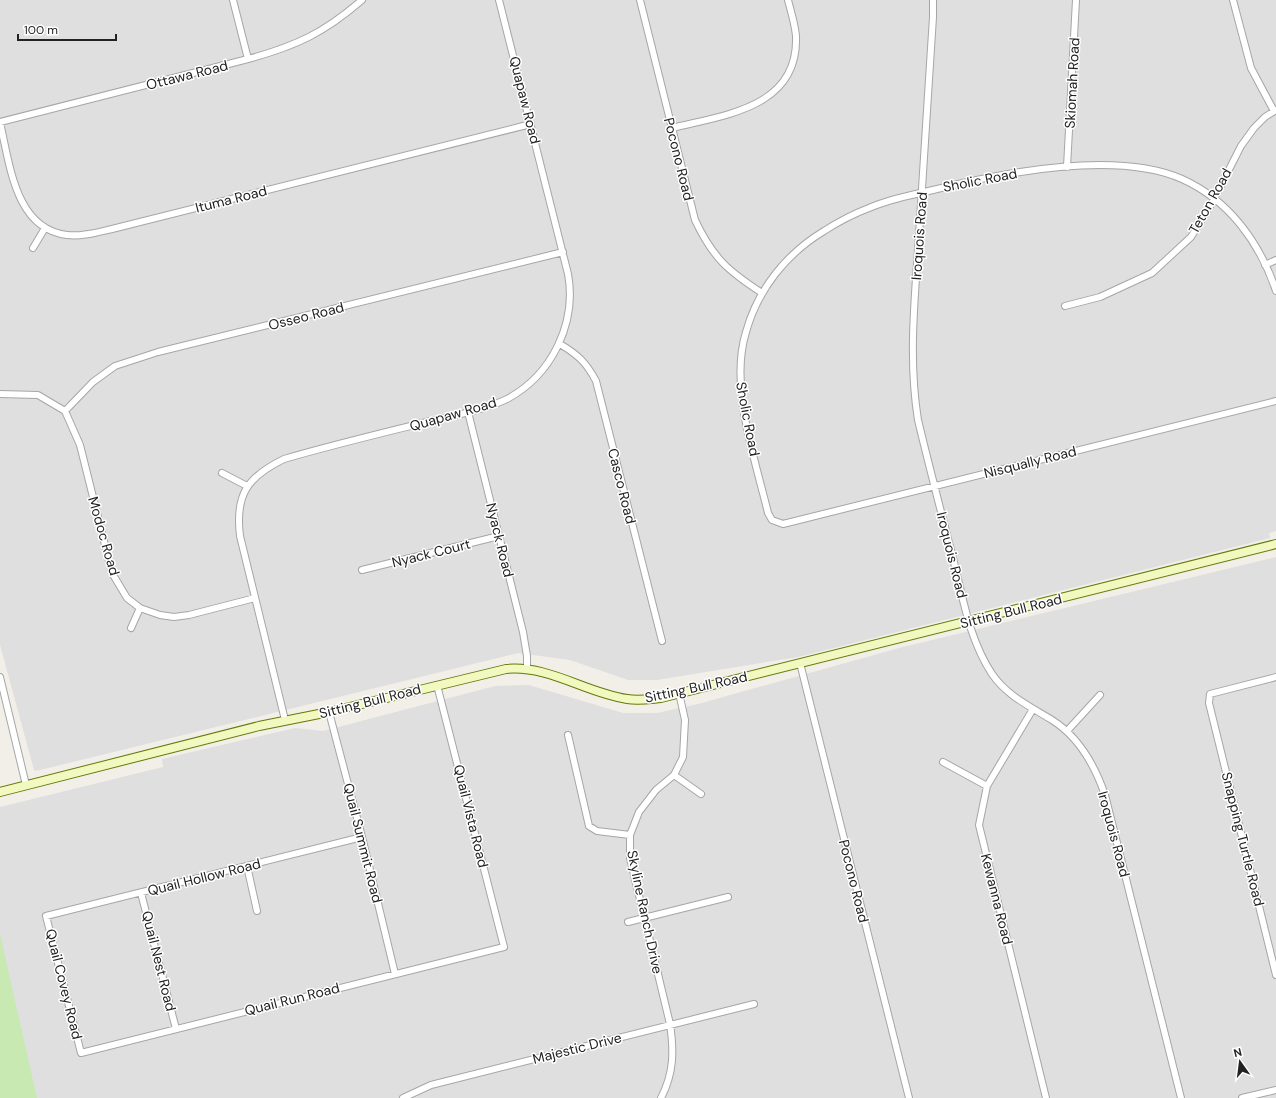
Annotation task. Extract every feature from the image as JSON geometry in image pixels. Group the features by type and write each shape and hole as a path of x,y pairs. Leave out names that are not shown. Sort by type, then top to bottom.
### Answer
{"street":[{"path":"233,0 248,59"},
{"name":"Ottawa Road","path":"0,122 248,59 288,47 311,38 330,26 362,0"},
{"name":"Quapaw Road","path":"285,720 240,536 240,501 247,486 258,474 284,459 468,412 507,399 524,388 551,360 560,344 570,308 571,290 563,252 499,0"},
{"name":"Pocono Road","path":"640,0 695,220 706,243 717,258 734,275 762,293"},
{"path":"672,128 734,113 755,106 774,91 784,80 795,53 795,29 788,0"},
{"name":"Iroquois Road","path":"933,0 922,193 913,316 912,383 918,420 968,622 980,652 993,676 1007,691 1033,709 1053,720 1067,731 1096,770 1105,795 1181,1098"},
{"name":"Skiomah Road","path":"1068,167 1076,0"},
{"path":"1233,0 1251,68 1275,110"},
{"name":"Teton Road","path":"1065,306 1100,297 1152,273 1191,237 1244,141 1264,117 1275,110"},
{"name":"Ituma Road","path":"0,122 20,196 28,212 45,228 68,235 83,235 112,229 531,124"},
{"name":"Sholic Road","path":"783,524 772,520 768,513 742,404 740,388 742,348 748,325 762,293 775,274 790,257 822,232 869,208 922,193 1006,174 1068,167 1138,167 1159,171 1180,178 1214,197 1238,221 1265,265 1276,292"},
{"path":"33,248 45,228"},
{"name":"Osseo Road","path":"65,411 93,382 115,366 158,352 563,252"},
{"path":"1265,265 1276,260"},
{"name":"Casco Road","path":"560,344 577,354 589,366 596,381 662,641"},
{"path":"0,394 38,395 65,411"},
{"name":"Nisqually Road","path":"783,524 1276,401"},
{"name":"Modoc Road","path":"65,411 80,445 112,573 127,598 140,608 160,615 174,617 188,615 255,598"},
{"name":"Nyack Road","path":"468,412 523,632 527,656 527,669"},
{"path":"222,473 247,486"},
{"name":"Nyack Court","path":"362,570 499,536"},
{"name":"Sitting Bull Road","path":"0,792 285,720 329,712 495,671 515,668 527,669 627,699 648,700 679,694 1276,544"},
{"path":"131,628 140,608"},
{"name":"Pocono Road","path":"800,663 909,1098"},
{"path":"0,677 26,785"},
{"name":"Snapping Turtle Road","path":"1276,677 1210,694 1209,703 1276,975"},
{"name":"Quail Vista Road","path":"437,685 504,947"},
{"name":"Skyline Ranch Drive","path":"661,1098 667,1087 674,1051 670,1024 630,858 630,835 639,812 656,790 674,776 683,757 685,720 679,694"},
{"path":"1067,731 1100,695"},
{"name":"Kewanna Road","path":"1033,709 987,786 979,825 1046,1098"},
{"name":"Quail Summit Road","path":"329,712 362,837 395,974"},
{"path":"568,735 589,826 597,831 630,835"},
{"path":"943,762 987,786"},
{"path":"674,776 701,794"},
{"name":"Quail Hollow Road","path":"46,916 362,837"},
{"path":"247,866 257,911"},
{"name":"Quail Nest Road","path":"142,893 176,1029"},
{"path":"628,922 728,897"},
{"name":"Quail Covey Road","path":"46,916 81,1053"},
{"name":"Quail Run Road","path":"81,1053 504,947"},
{"name":"Majestic Drive","path":"403,1098 430,1085 754,1004"},
{"path":"1242,1098 1276,1090"}],"shaded area":[{"path":"0,0 1276,0 1276,531 1269,533 1270,538 798,657 657,680 628,680 570,660 518,653 36,771 34,770 0,645"},
{"path":"1276,557 1276,1098 36,1098 0,942 0,807 163,767 162,759 295,728 323,731 495,686 529,685 623,713 657,713 698,704 899,648"}],"green space":[{"path":"0,934 37,1098 0,1098"}]}
